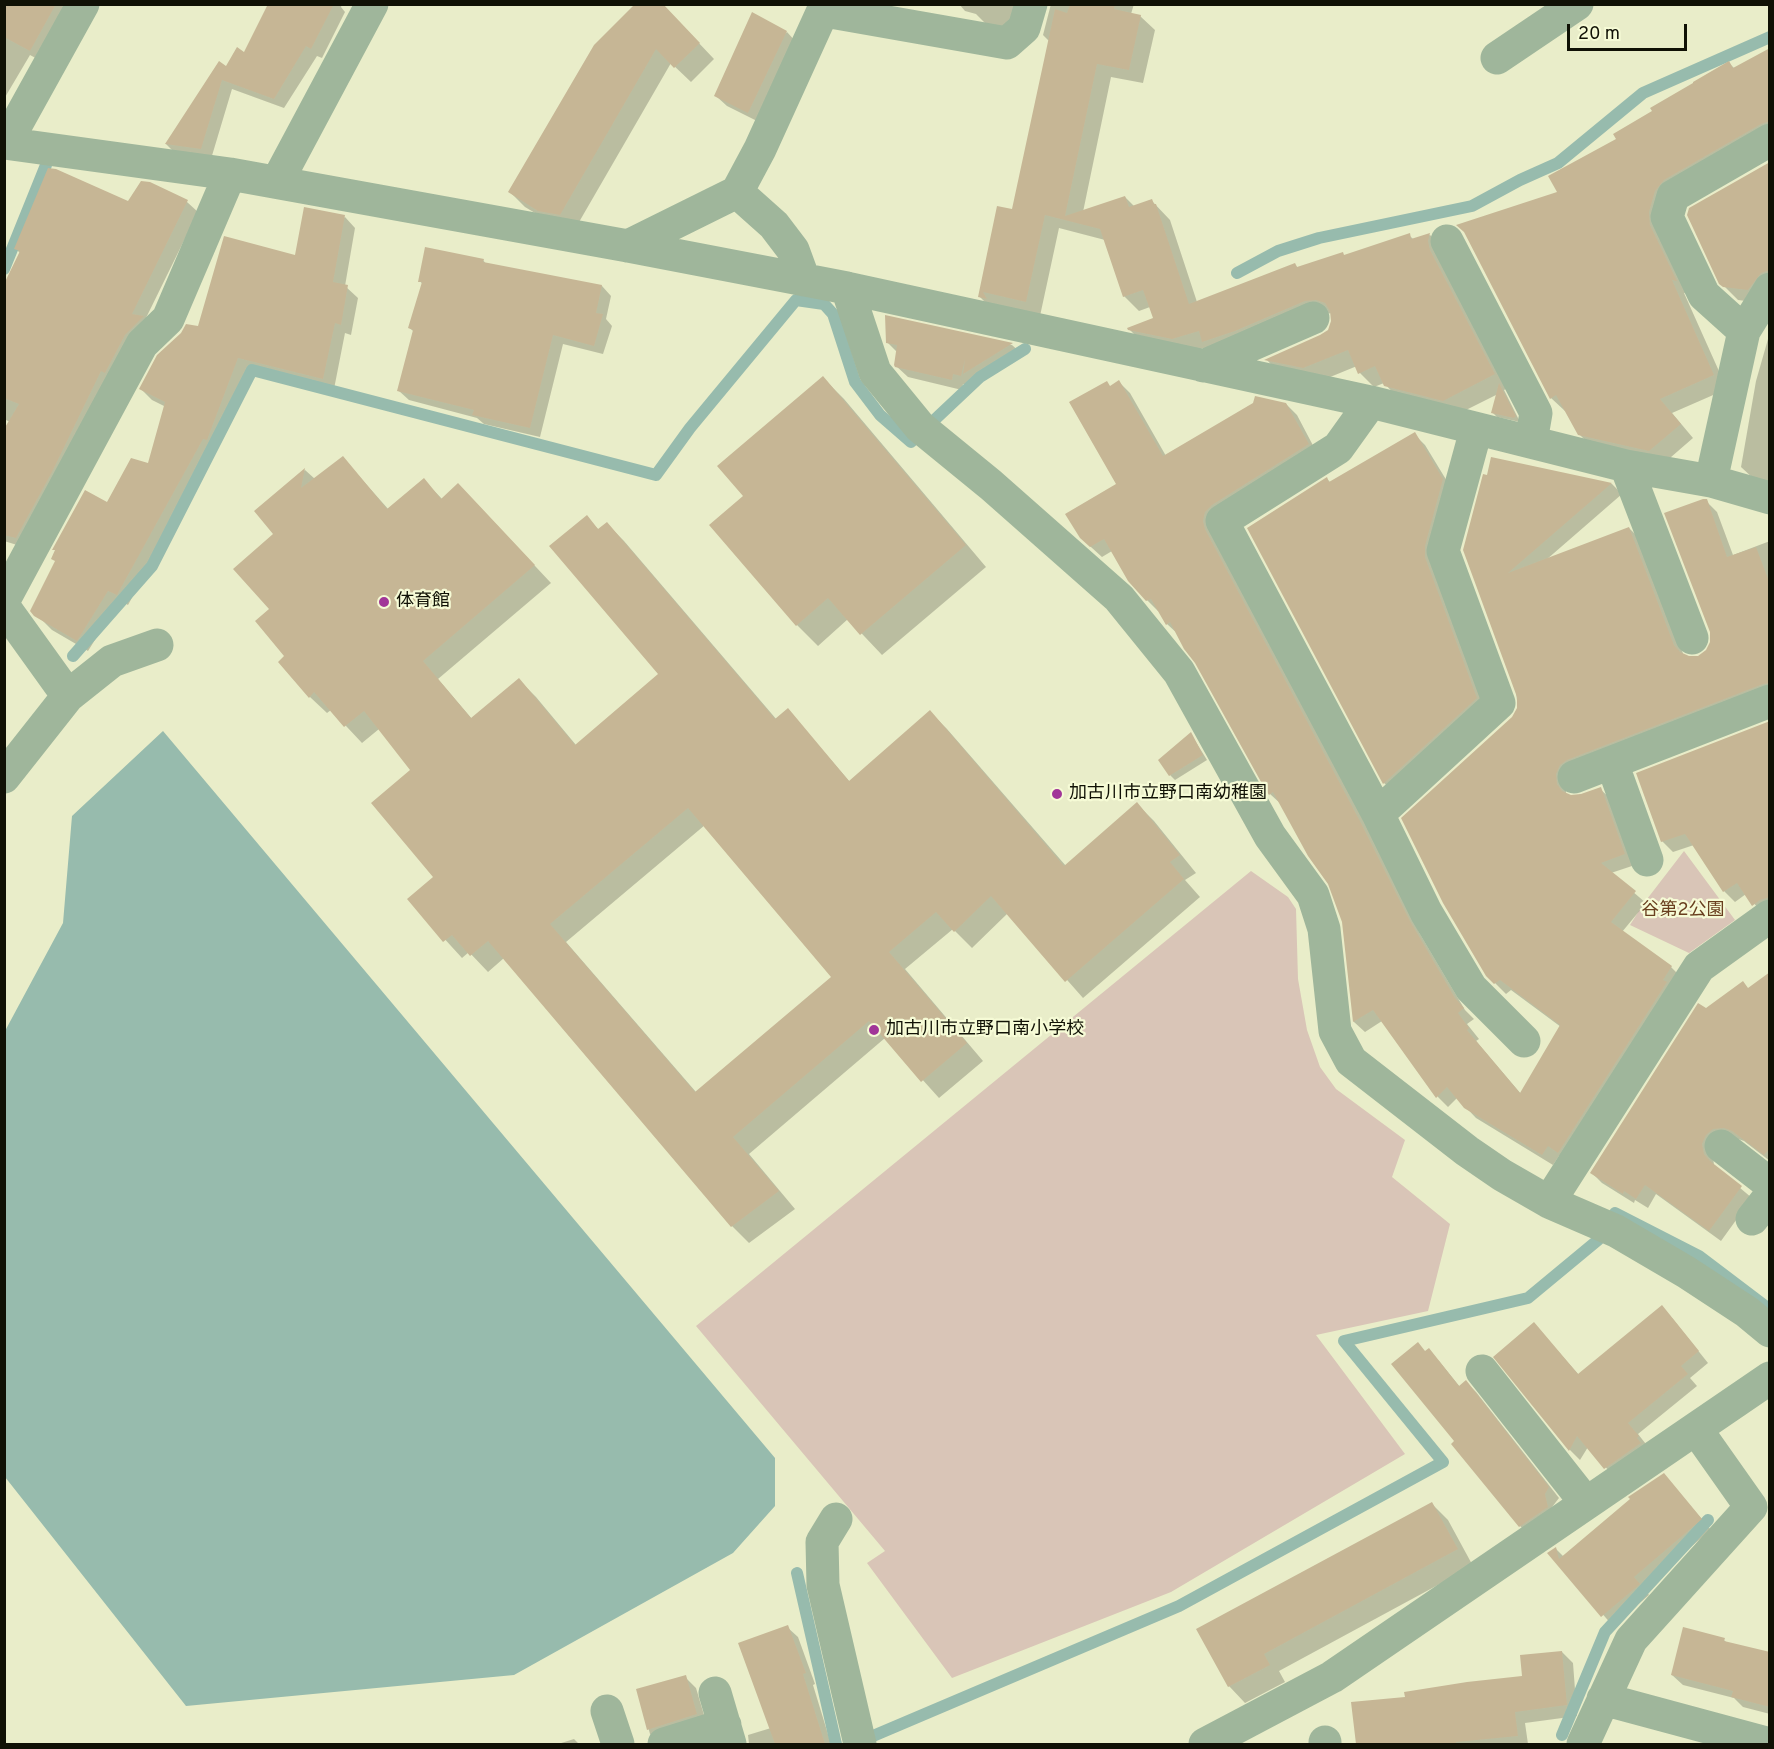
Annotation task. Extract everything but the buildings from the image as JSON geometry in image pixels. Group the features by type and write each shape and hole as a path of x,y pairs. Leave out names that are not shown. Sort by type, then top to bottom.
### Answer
{"street":[{"path":"82,4 5,143 277,182 847,288 1371,402 1626,466 1711,481 1770,498"},
{"path":"277,182 372,4"},
{"path":"628,246 737,192 760,149 826,8 1007,43 1024,28 1031,4"},
{"path":"1497,58 1577,4"},
{"path":"1744,331 1704,295 1667,217 1673,196 1770,140"},
{"path":"4,600 141,344 168,319 230,174"},
{"path":"737,192 774,225 793,250 804,280"},
{"path":"1448,241 1536,413 1531,442"},
{"path":"847,288 874,372 928,434 991,485 1119,598 1179,672 1270,836 1312,895 1324,929 1335,1031 1351,1061 1467,1151 1502,1175 1549,1202 1616,1232 1686,1272 1747,1312 1770,1331"},
{"path":"1711,481 1744,331 1770,290"},
{"path":"1203,366 1312,318"},
{"path":"1371,402 1338,448 1222,521 1378,814 1426,912 1471,988 1524,1041"},
{"path":"1378,814 1499,703 1443,551 1476,430"},
{"path":"1626,466 1692,638"},
{"path":"4,607 69,696"},
{"path":"4,777 69,696 112,661 156,645"},
{"path":"1574,777 1770,701"},
{"path":"1612,763 1647,860"},
{"path":"1549,1202 1699,967 1770,916"},
{"path":"1721,1146 1770,1184"},
{"path":"1482,1371 1586,1503"},
{"path":"1205,1744 1332,1677 1770,1378"},
{"path":"1583,1744 1631,1640 1760,1511 1696,1429"},
{"path":"836,1519 822,1542 823,1585 860,1744"},
{"path":"664,1744 728,1735 715,1693"},
{"path":"1604,1699 1770,1744"},
{"path":"607,1711 618,1744"}],"green space":[{"name":"谷第2公園","path":"1684,851 1735,920 1689,953 1630,925"},
{"path":"1251,871 1288,897 1296,909 1298,979 1307,1030 1320,1067 1336,1089 1405,1140 1392,1177 1450,1224 1428,1311 1316,1335 1405,1454 1171,1592 952,1678 867,1563 885,1551 696,1326"}],"shaded area":[{"path":"163,731 775,1458 775,1506 733,1553 514,1675 186,1706 5,1477 5,1031 63,923 72,816"}],"waterway":[{"path":"1237,273 1278,251 1319,238 1472,206 1558,163 1643,93 1770,37"},
{"path":"4,269 46,165"},
{"path":"73,656 152,566 252,370 656,475 690,428 796,300 824,304 833,314 855,382 880,415 911,442 980,377 1025,349"},
{"path":"1615,1213 1699,1256 1765,1306"},
{"path":"873,1736 1179,1606 1443,1462 1344,1341 1528,1298 1598,1240"},
{"path":"1562,1735 1605,1632 1708,1520"},
{"path":"797,1573 836,1744"}],"place":[{"name":"体育館","path":"384,602"},
{"name":"加古川市立野口南幼稚園","path":"1057,794"},
{"name":"加古川市立野口南小学校","path":"874,1030"}]}
